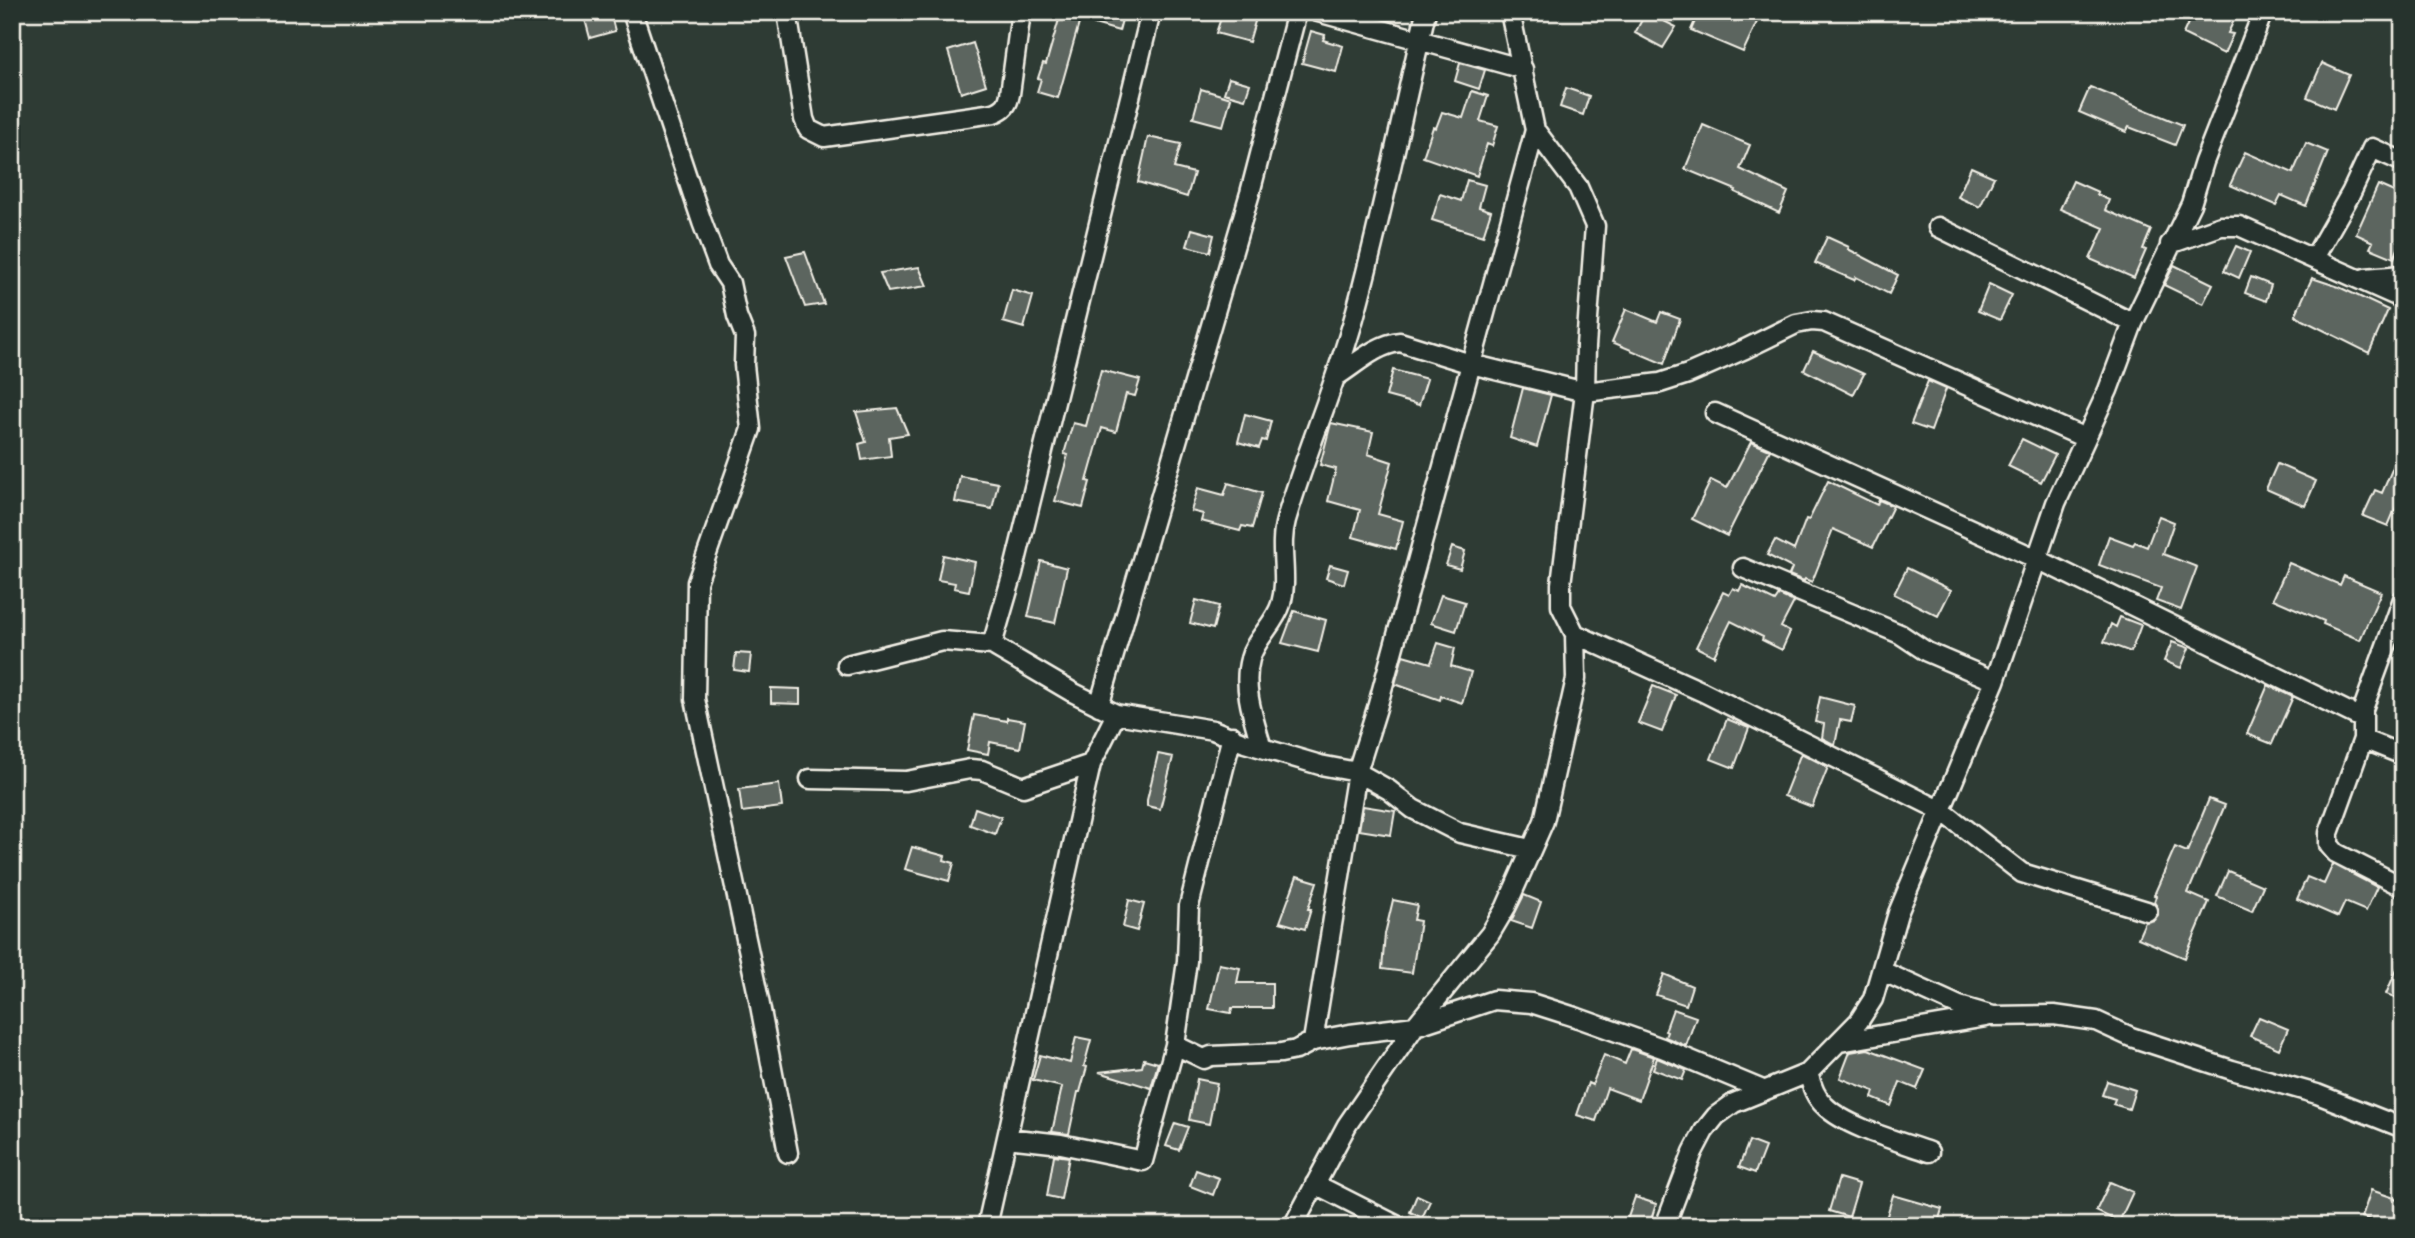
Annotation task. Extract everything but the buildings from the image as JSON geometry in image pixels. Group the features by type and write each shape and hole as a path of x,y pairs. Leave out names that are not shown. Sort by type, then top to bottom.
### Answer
{"street":[{"path":"632,12 702,222 718,265 730,284 737,316 745,336 744,365 751,429 697,582 695,699 759,1000 788,1153"},
{"path":"787,12 804,119 813,133 824,137 994,114 1003,109 1008,103 1010,93 1021,12"},
{"path":"992,645 1013,573 1150,12"},
{"path":"1099,706 1250,193 1297,12"},
{"path":"1318,12 1523,69"},
{"path":"1262,748 1251,709 1248,686 1250,659 1259,638 1280,607 1286,580 1283,554 1285,523 1337,376 1354,315 1426,12"},
{"path":"1293,1226 1347,1125 1415,1026 1490,934 1506,907 1544,821 1576,679 1575,634 1560,606 1586,392 1586,346 1595,226 1578,187 1535,130 1510,12"},
{"path":"1665,1226 1693,1152 1716,1116 1734,1103 1808,1073 1859,1021 1873,999 1898,913 1995,681 2056,503 2108,390 2133,323 2191,204 2204,162 2263,12"},
{"path":"1312,1041 1357,772 1377,708 1535,130"},
{"path":"2314,258 2351,193 2372,148 2403,162"},
{"path":"2171,244 2229,224 2239,226 2403,299"},
{"path":"1938,227 2133,323"},
{"path":"2358,278 2403,275"},
{"path":"1337,376 1378,349 1401,342 1471,364 1586,392 1660,383 1688,374 1796,324 1825,322 2085,438"},
{"path":"1715,413 2038,559 2361,718"},
{"path":"1743,569 1900,634 1927,652 1995,681"},
{"path":"2403,599 2361,718 2363,739 2329,833 2329,845 2336,853 2403,887"},
{"path":"1575,634 1703,692 1942,811 2022,873 2147,911"},
{"path":"848,665 942,641 992,645 1072,692 1116,714 1213,730 1245,743 1320,765 1357,772 1389,790 1422,814 1460,833 1530,849"},
{"path":"988,1226 1091,764 1116,714"},
{"path":"1007,1138 1061,1144 1143,1161 1175,1045 1187,961 1189,906 1231,736"},
{"path":"2363,739 2403,755"},
{"path":"810,779 906,781 970,769 982,770 1023,787 1091,764"},
{"path":"1882,971 1959,1006 1993,1016"},
{"path":"1175,1045 1204,1059 1211,1056 1281,1054 1296,1050 1312,1041 1415,1026 1494,1000 1531,1003 1662,1048 1763,1090"},
{"path":"1840,1042 1993,1016 2054,1015 2096,1021 2131,1037 2317,1094 2403,1128"},
{"path":"1808,1073 1813,1092 1826,1108 1879,1135 1929,1152"},
{"path":"1315,1184 1398,1226"}]}
